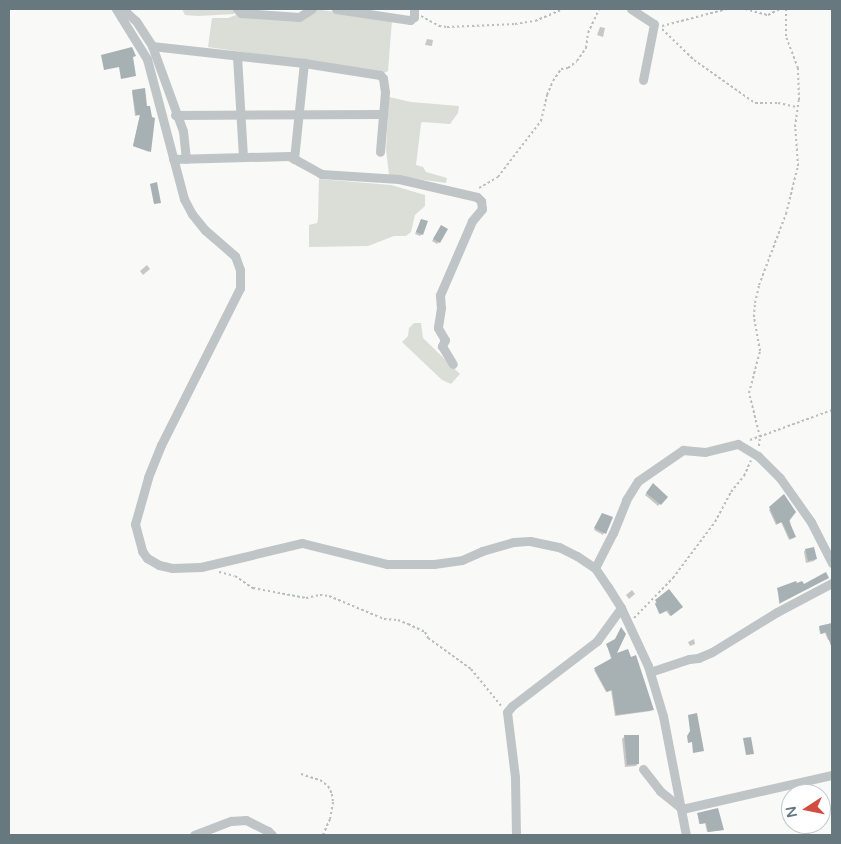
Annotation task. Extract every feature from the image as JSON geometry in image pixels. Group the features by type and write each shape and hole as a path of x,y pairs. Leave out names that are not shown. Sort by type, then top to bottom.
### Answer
{"street":[{"path":"117,9 128,13 152,46 182,131 186,159"},
{"path":"117,9 147,59 184,199 192,214 205,230 235,256 240,270 240,288 161,445 137,511 136,533 138,544 147,558 159,565 172,568 206,566 302,543 387,564 410,565 462,560 482,550 530,541 559,547 595,568 621,608 650,672 663,716 686,835"},
{"path":"238,9 241,13 299,17 312,9"},
{"path":"336,9 410,20 414,13"},
{"path":"631,9 654,24 643,80"},
{"path":"152,46 304,63 380,75 384,78 380,152"},
{"path":"237,56 243,157"},
{"path":"294,159 304,63"},
{"path":"175,115 299,112 383,114"},
{"path":"173,159 289,156 321,174 399,180 477,198 482,205 472,221 440,295 441,308 438,328 445,340 442,346 453,364"},
{"path":"595,568 613,533 626,500 638,481 683,450 704,452 738,444 756,455 794,496 811,522 832,563"},
{"path":"650,672 712,652 777,612 832,584"},
{"path":"516,835 515,777 507,712 512,706 597,640 621,608"},
{"path":"643,769 660,791 682,809"},
{"path":"682,809 832,775"},
{"path":"194,835 231,821 246,820 272,835"}],"path":[{"path":"414,13 439,26 448,27 525,23 563,9"},
{"path":"464,196 498,177 526,143 541,121 547,95 553,81 561,69 568,68 577,61 586,48 588,33 598,9"},
{"path":"727,9 659,26 694,60 755,103 778,102 798,107"},
{"path":"746,9 768,15 780,9"},
{"path":"627,621 636,617 653,601 716,522 731,492 744,476 756,455 760,438 749,393 760,351 754,317 755,303 759,285 786,214 798,166 795,127 798,107 798,68 786,36 786,9"},
{"path":"738,444 760,438 832,410"},
{"path":"206,566 235,576 253,588 306,598 320,594 329,596 384,619 398,620 425,632 432,642 471,669 507,712"},
{"path":"301,774 320,780 328,786 332,794 333,802 330,819 323,835"}],"shaded area":[{"path":"182,9 234,9 234,14 185,15"},
{"path":"315,9 392,20 388,71 384,73 208,47 212,18 228,18 236,15 299,19"},
{"path":"389,97 411,102 459,106 458,113 450,124 422,122 421,124 416,165 423,167 426,172 447,178 446,183 389,175 386,149"},
{"path":"319,179 391,185 425,195 425,206 415,215 411,232 406,236 394,236 368,246 309,247 309,225 317,223 318,219"},
{"path":"414,323 421,323 423,338 460,374 451,384 442,380 402,342 408,336 409,328"}],"building":[{"path":"132,47 136,56 133,57 136,76 121,79 119,67 104,70 101,55"},
{"path":"145,88 147,106 150,106 152,117 155,118 151,152 133,146 140,115 136,115 132,90"},
{"path":"157,182 161,203 154,204 150,184"},
{"path":"421,219 428,221 423,235 416,232"},
{"path":"441,225 448,229 440,243 433,239"},
{"path":"653,483 668,497 661,505 646,493"},
{"path":"784,494 796,512 789,521 796,537 790,539 782,522 777,524 769,507"},
{"path":"602,513 613,517 606,534 594,528"},
{"path":"814,547 817,559 808,561 805,549"},
{"path":"826,572 829,578 780,603 777,588 796,581 797,583 802,581 804,584"},
{"path":"669,589 683,607 671,616 668,610 660,614 655,604 657,603 655,600"},
{"path":"832,623 831,646 826,632 821,634 819,626"},
{"path":"621,627 626,634 617,653 628,649 631,657 636,655 654,710 616,715 612,690 607,692 594,668 612,658 606,644 615,639"},
{"path":"697,713 704,751 693,753 692,742 688,743 687,736 690,731 688,715"},
{"path":"624,735 639,735 639,764 627,765"},
{"path":"751,737 754,754 746,755 743,738"},
{"path":"718,808 724,830 708,832 706,823 700,824 697,813"}]}
